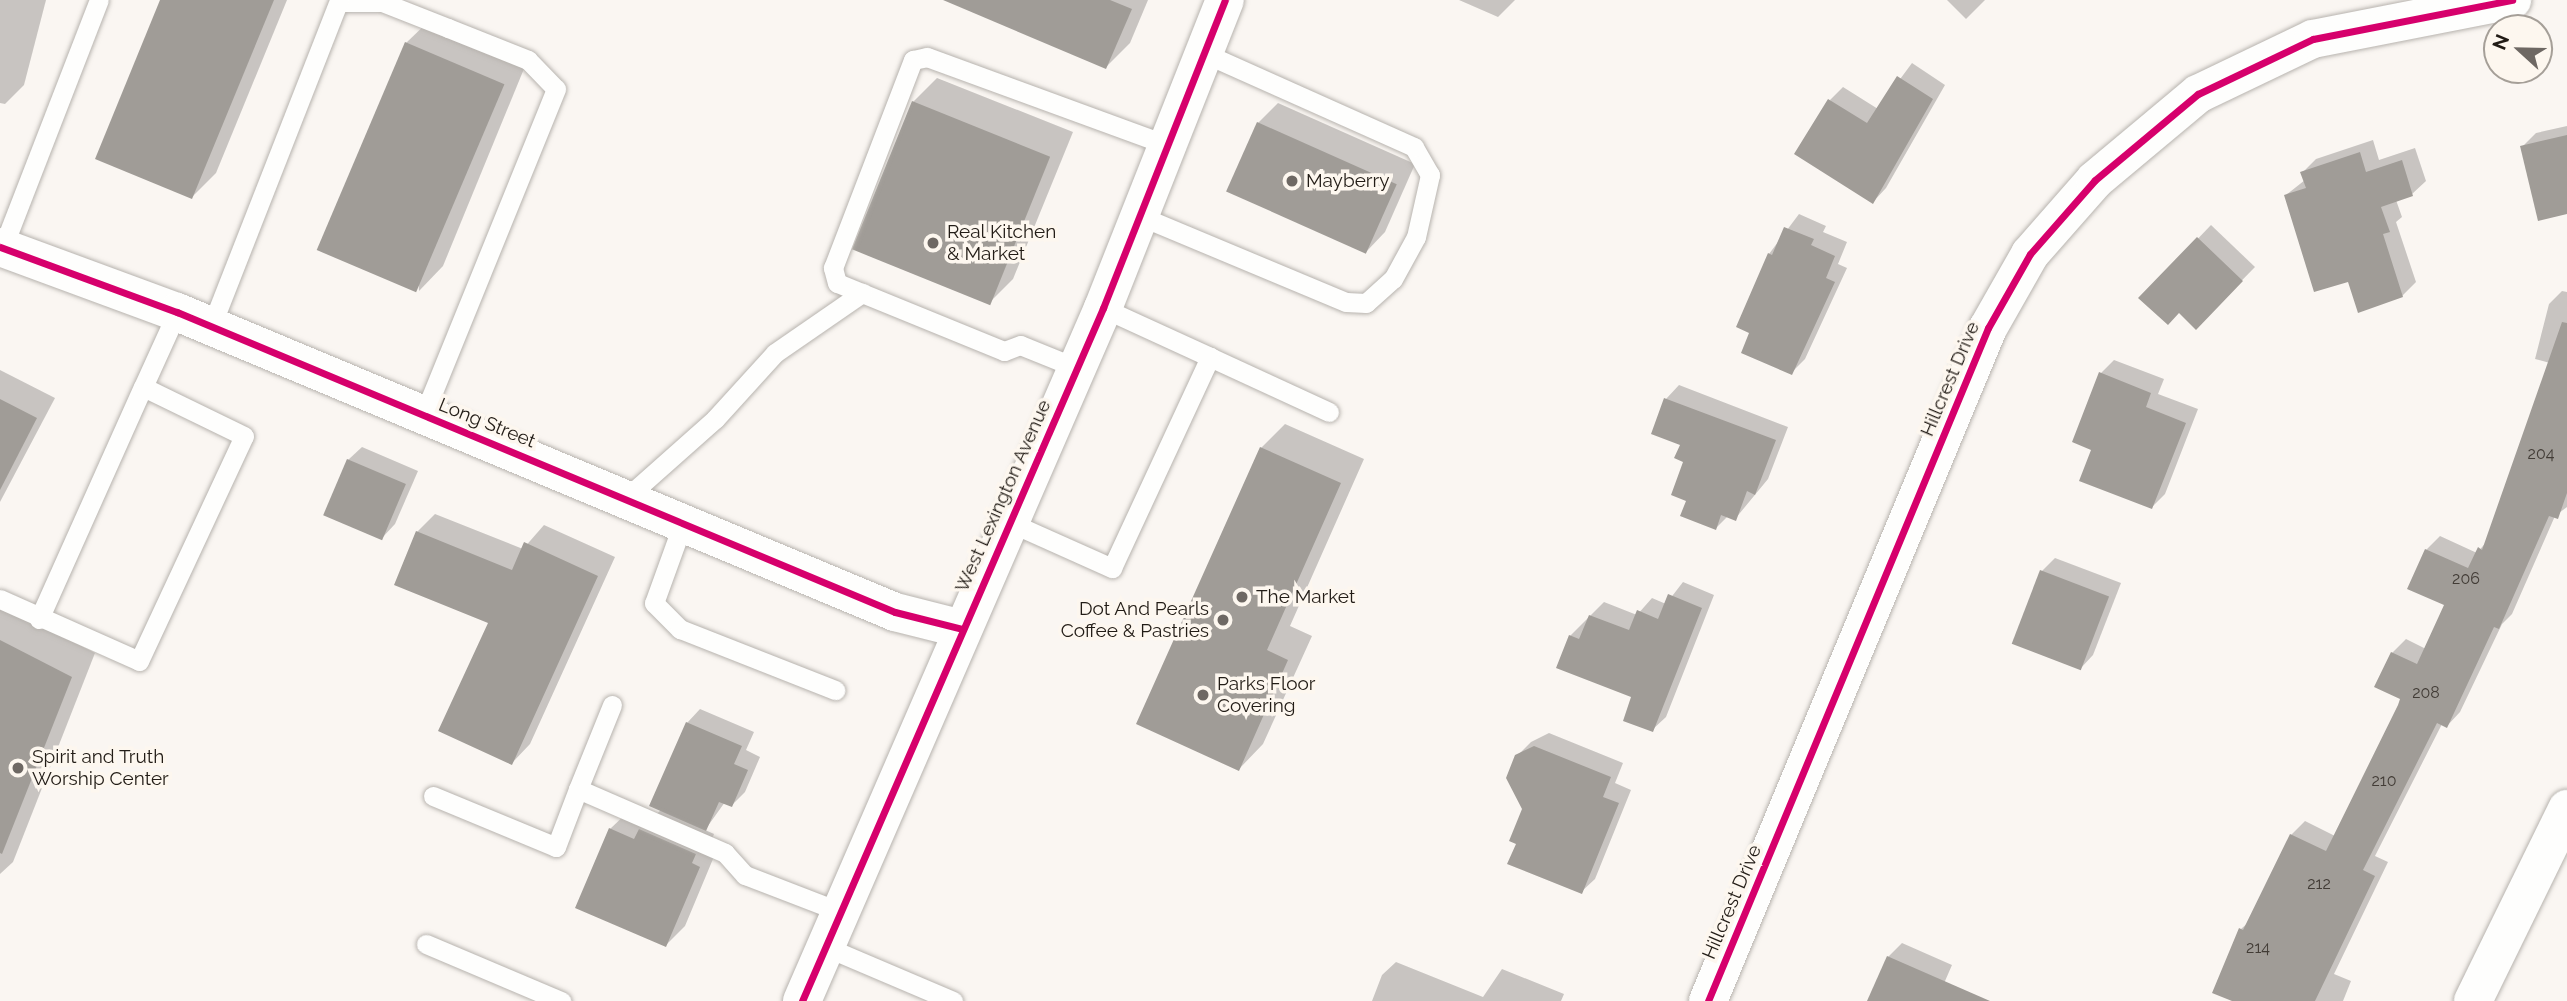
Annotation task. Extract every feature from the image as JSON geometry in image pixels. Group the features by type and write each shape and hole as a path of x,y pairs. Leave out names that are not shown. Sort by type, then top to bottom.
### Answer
{"street":[{"name":"West Lexington Avenue","path":"802,1001 961,629 1077,368 1225,0"},
{"name":"Hillcrest Drive","path":"1708,1001 1988,328 2030,254 2095,180 2198,94 2313,39 2491,1"},
{"name":"Long Street","path":"1,247 194,320 895,612 961,629"},
{"path":"2473,1001 2567,808"}],"lane":[{"path":"1,247 99,0"},
{"path":"39,619 143,387 194,320 340,1 382,2 528,60 556,89 424,415"},
{"path":"1140,216 1346,302 1366,303 1393,279 1416,237 1430,175 1415,147 1204,53"},
{"path":"1077,368 1020,345 1004,351 838,283 833,268 913,60 927,57 1168,145"},
{"path":"626,498 715,419 775,353 863,293"},
{"path":"1102,308 1329,412"},
{"path":"1009,522 1112,568 1210,357"},
{"path":"0,599 39,619 139,662 244,436 143,387"},
{"path":"683,523 654,603 680,629 835,691"},
{"path":"433,796 556,847 612,705"},
{"path":"578,789 725,853 745,874 841,912"},
{"path":"426,944 561,1001"},
{"path":"826,947 953,1001"}],"building":[{"path":"160,0 274,0 192,199 95,159"},
{"path":"943,0 1110,0 1132,9 1106,69"},
{"path":"405,42 504,84 416,292 317,250"},
{"path":"1897,76 1933,99 1873,204 1794,154 1828,99 1867,123"},
{"path":"912,101 1050,157 990,305 852,249"},
{"path":"1257,122 1397,184 1366,254 1226,191"},
{"path":"2567,135 2567,214 2538,221 2520,146"},
{"path":"2360,152 2366,172 2402,160 2413,196 2381,207 2390,232 2383,234 2403,297 2358,313 2348,282 2314,292 2284,195 2306,188 2300,172"},
{"path":"1784,227 1814,239 1811,245 1835,256 1826,278 1835,282 1792,375 1741,353 1749,333 1736,327 1768,253 1772,255"},
{"path":"2197,237 2243,281 2196,330 2179,313 2168,325 2138,298"},
{"path":"2562,322 2567,323 2567,493 2558,519 2549,516 2499,629 2494,627 2447,728 2437,723 2363,870 2375,876 2315,1001 2232,1001 2212,993 2239,928 2243,930 2290,834 2326,851 2400,699 2374,687 2391,652 2417,664 2444,605 2407,589 2425,549 2468,568 2478,547 2482,550"},
{"path":"2099,372 2151,393 2146,407 2186,423 2152,509 2079,481 2091,450 2072,442"},
{"path":"1664,398 1776,440 1755,495 1747,491 1736,521 1721,515 1716,530 1680,516 1686,501 1671,495 1683,462 1674,458 1680,445 1651,434"},
{"path":"0,399 37,418 0,490"},
{"path":"1260,447 1341,483 1267,650 1288,660 1239,771 1136,724"},
{"path":"347,459 406,484 382,540 323,515"},
{"path":"416,531 512,570 524,542 598,576 512,765 438,731 488,623 394,585"},
{"path":"2040,570 2109,597 2081,670 2012,644"},
{"path":"1668,594 1702,608 1653,732 1623,721 1631,697 1556,668 1569,635 1579,639 1589,615 1629,630 1637,610 1658,619"},
{"name":"Spirit and Truth Worship Center","path":"0,640 72,677 2,854 0,853"},
{"path":"686,722 742,746 734,764 748,770 732,807 719,802 706,831 649,806"},
{"path":"1534,746 1611,777 1603,797 1619,803 1582,894 1507,864 1516,844 1509,841 1522,809 1506,778 1515,755"},
{"path":"609,828 634,839 639,829 696,854 692,863 700,867 666,947 575,908"},
{"path":"1887,956 1990,1001 1867,1001"}],"cycle path":[{"path":"802,1001 1103,308 1225,0"},
{"path":"1708,1001 1988,328 2030,254 2095,180 2198,94 2313,39 2512,0"},
{"path":"0,247 177,312 895,612 962,629"}],"place":[{"name":"Mayberry","path":"1292,181"},
{"name":"Real Kitchen & Market","path":"933,243"},
{"name":"The Market","path":"1242,597"},
{"name":"Dot And Pearls Coffee & Pastries","path":"1223,620"},
{"name":"Parks Floor Covering","path":"1203,695"},
{"name":"Spirit and Truth Worship Center","path":"18,768"}]}
